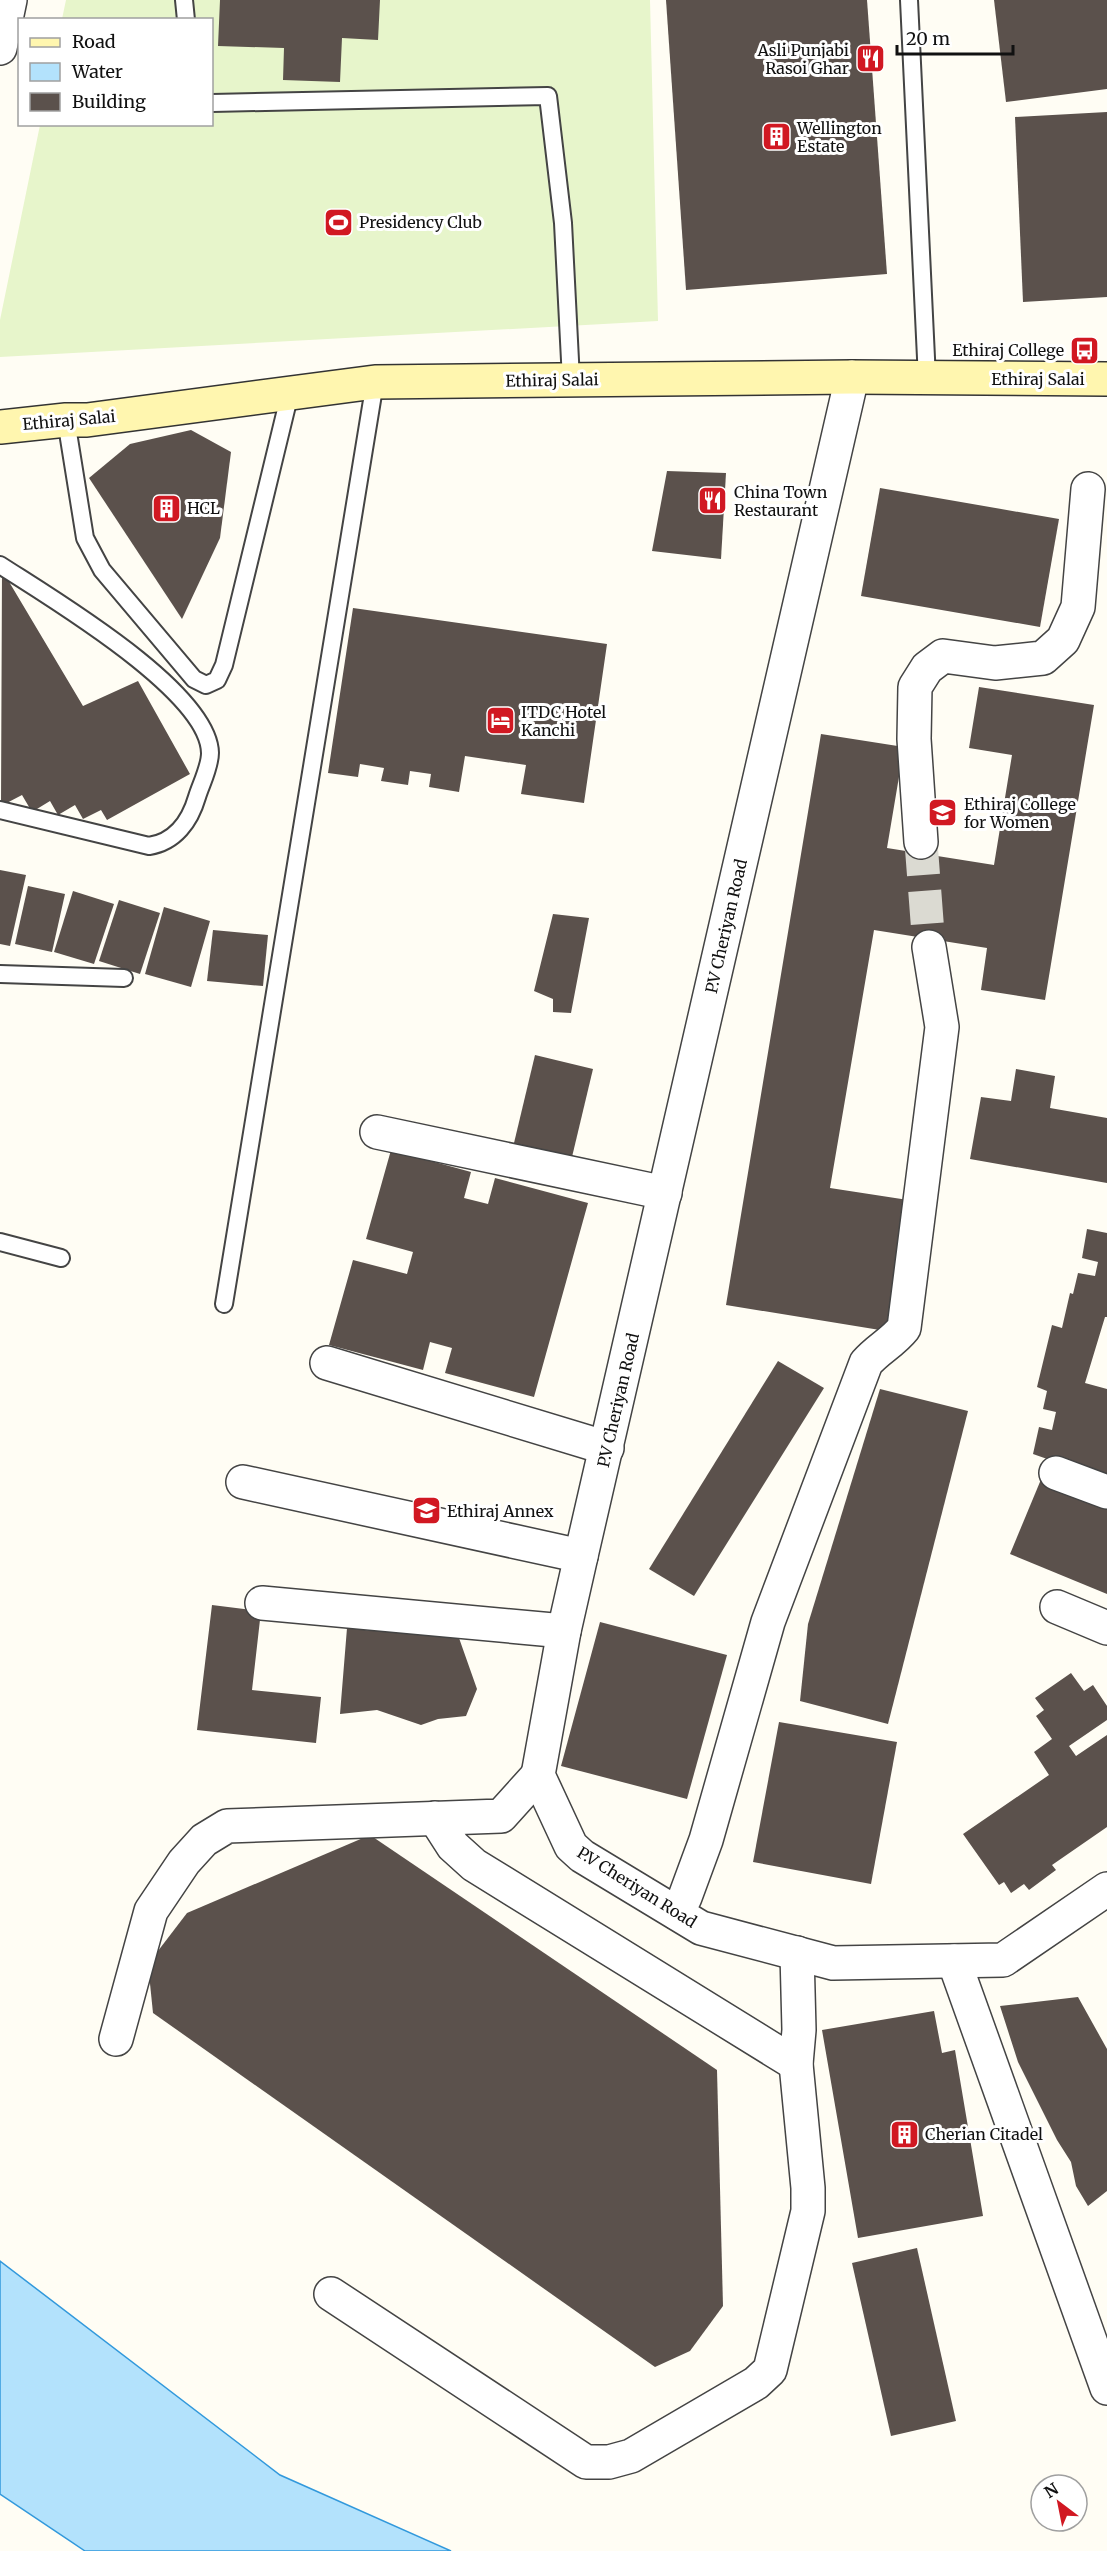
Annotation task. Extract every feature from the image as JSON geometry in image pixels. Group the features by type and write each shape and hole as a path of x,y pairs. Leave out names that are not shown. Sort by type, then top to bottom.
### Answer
{"main road":[{"name":"Ethiraj Salai","path":"0,427 87,420 375,382 852,377 1107,379"}],"street":[{"path":"0,48 9,0"},
{"name":"P.V Cheriyan Road","path":"852,377 564,1631 538,1775 571,1846 576,1851 701,1928 832,1963 1003,1960 1107,1889"},
{"path":"921,842 914,739 915,687 927,668 943,656 994,663 1043,657 1064,640 1078,607 1088,489"},
{"path":"677,1913 706,1840 768,1622 866,1363 878,1349 893,1342 904,1328 942,1027 929,947"},
{"path":"377,1132 665,1193"},
{"path":"327,1363 607,1448"},
{"path":"1056,1473 1107,1492"},
{"path":"243,1482 581,1556"},
{"path":"262,1603 564,1631"},
{"path":"1057,1607 1107,1628"},
{"path":"116,2038 151,1911 184,1862 204,1840 227,1826 501,1816 538,1775"},
{"path":"435,1818 453,1846 474,1865 796,2064"},
{"path":"331,2294 586,2462 609,2462 630,2456 756,2383 770,2370 808,2211 808,2188 796,2064 799,2030 797,1953"},
{"path":"954,1961 1107,2388"}],"lane":[{"path":"184,0 186,18"},
{"path":"909,0 927,379"},
{"path":"213,103 548,96 563,223 571,380"},
{"path":"224,1304 375,382"},
{"path":"66,420 84,538 90,551 102,570 194,679 206,685 217,680 224,665 290,393"},
{"path":"0,565 116,642 174,691 195,717 206,737 210,754 192,813 164,844 150,846 0,810"},
{"path":"0,974 124,978"},
{"path":"0,1242 61,1258"}],"green space":[{"name":"Presidency Club","path":"66,0 650,0 658,321 0,357 0,320 40,126 213,126 213,18 62,18"}],"water":[{"path":"0,2261 280,2475 451,2551 85,2551 0,2494"}],"building":[{"path":"220,0 380,0 378,40 342,38 340,82 283,80 284,48 218,46"},
{"name":"Wellington Estate","path":"666,0 867,0 887,274 686,290"},
{"path":"994,0 1107,0 1107,89 1006,102"},
{"path":"1107,112 1107,297 1023,302 1015,117"},
{"name":"HCL","path":"191,430 231,452 220,538 182,619 89,478 130,444"},
{"path":"667,471 726,473 721,559 652,551"},
{"path":"880,488 1059,519 1040,627 861,596"},
{"path":"2,570 83,706 138,681 190,774 107,820 101,810 83,819 75,805 58,815 50,801 32,812 22,795 1,806"},
{"path":"353,608 607,644 584,803 521,794 526,765 465,756 459,792 429,787 431,774 410,771 408,785 381,781 384,768 360,764 358,777 328,773"},
{"path":"979,687 1094,705 1045,1000 981,990 987,948 874,930 830,1188 908,1200 886,1331 726,1305 821,734 904,747 887,848 994,865 1012,755 969,748"},
{"path":"0,870 26,875 10,946 0,944"},
{"path":"28,886 65,894 52,952 15,944"},
{"path":"73,891 114,904 94,964 54,952"},
{"path":"119,900 160,913 140,974 99,961"},
{"path":"164,907 210,921 191,987 145,974"},
{"path":"553,914 589,918 571,1013 553,1012 553,999 534,991"},
{"path":"213,930 268,935 263,986 207,981"},
{"path":"535,1055 593,1069 572,1157 514,1143"},
{"path":"1016,1069 1055,1076 1050,1108 1107,1118 1107,1183 970,1159 981,1097 1011,1101"},
{"path":"391,1150 471,1172 464,1198 488,1204 495,1178 588,1203 534,1397 445,1373 452,1348 430,1342 423,1370 329,1345 353,1260 407,1274 413,1252 366,1239"},
{"path":"1087,1229 1107,1233 1107,1317 1105,1317 1085,1383 1107,1389 1107,1480 1033,1454 1039,1427 1052,1430 1056,1412 1043,1409 1047,1391 1037,1387 1052,1325 1062,1328 1070,1293 1073,1294 1078,1273 1095,1276 1098,1262 1082,1258"},
{"path":"778,1361 824,1388 694,1596 649,1569"},
{"path":"880,1389 968,1411 888,1724 800,1701 808,1624"},
{"path":"1042,1477 1107,1504 1107,1594 1010,1554"},
{"path":"212,1605 261,1611 252,1690 321,1697 316,1743 197,1730"},
{"path":"600,1622 727,1655 687,1799 561,1766"},
{"path":"404,1625 459,1638 477,1689 466,1716 438,1719 421,1725 377,1710 340,1714 347,1628 374,1631"},
{"path":"1071,1673 1084,1691 1093,1685 1107,1706 1107,1720 1069,1746 1076,1756 1107,1735 1107,1827 1052,1865 1056,1870 1029,1890 1024,1884 1011,1893 1004,1882 999,1885 963,1834 1049,1775 1034,1752 1052,1739 1036,1716 1044,1710 1035,1698"},
{"path":"779,1722 897,1742 871,1884 753,1862"},
{"path":"370,1835 717,2070 723,2306 690,2351 655,2367 153,2013 148,1964 187,1913"},
{"path":"1078,1997 1107,2049 1107,2191 1088,2206 1076,2186 1071,2162 1057,2140 1018,2062 1000,2006"},
{"name":"Cherian Citadel","path":"934,2011 942,2053 955,2050 983,2216 858,2238 822,2030"},
{"path":"917,2248 956,2421 891,2436 852,2263"}],"tunnel":[{"path":"921,842 929,947"}],"place":[{"name":"Asli Punjabi Rasoi Ghar","path":"870,59"},
{"name":"Wellington Estate","path":"776,137"},
{"name":"Presidency Club","path":"338,222"},
{"name":"Ethiraj College","path":"1085,350"},
{"name":"China Town Restaurant","path":"713,501"},
{"name":"HCL","path":"166,508"},
{"name":"ITDC Hotel Kanchi","path":"500,721"},
{"name":"Ethiraj College for Women","path":"943,813"},
{"name":"Ethiraj Annex","path":"426,1511"},
{"name":"Cherian Citadel","path":"904,2134"}]}
